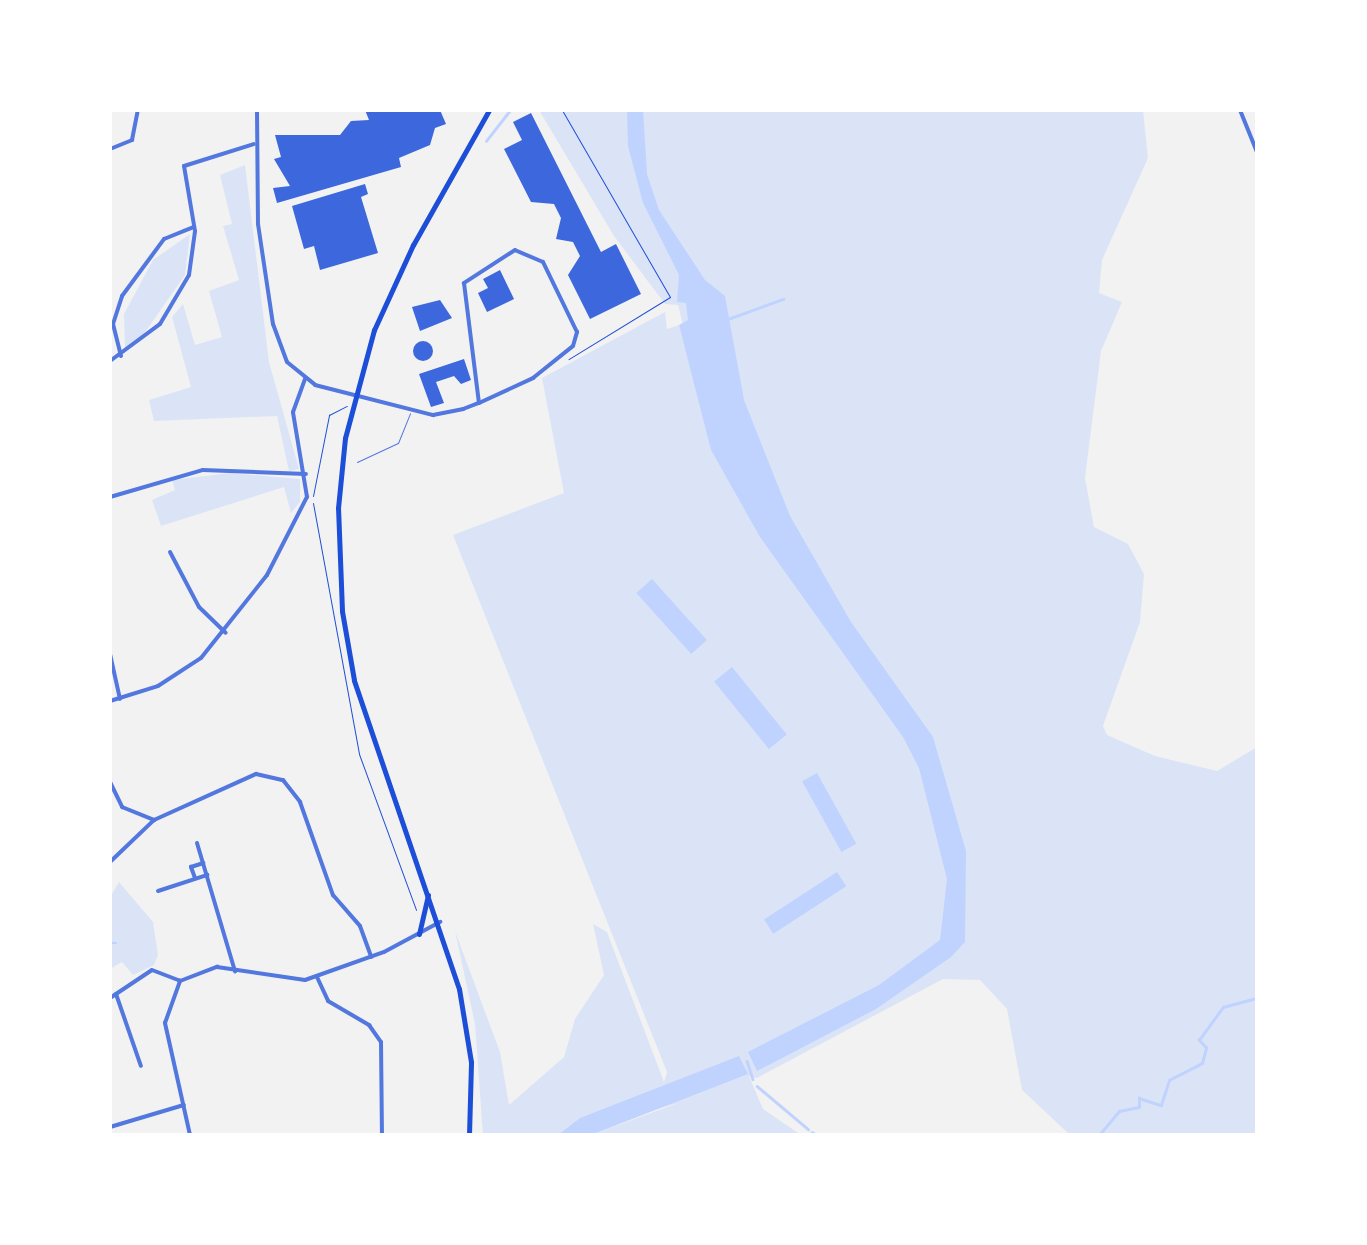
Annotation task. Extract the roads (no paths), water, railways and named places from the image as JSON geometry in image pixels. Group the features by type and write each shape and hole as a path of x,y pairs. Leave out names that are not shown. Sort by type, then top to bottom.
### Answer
{"main road":[{"path":"469,1135 470,1044 440,922 364,717 342,612 338,508 354,398 390,292 490,110"},
{"path":"419,934 429,892"}],"street":[{"path":"110,149 132,140 138,110"},
{"path":"257,110 258,224 275,334 288,362 306,380 410,413 446,414 480,402 557,360 574,346 576,332 538,256 515,250 476,270 462,293 480,402"},
{"path":"1240,110 1257,152"},
{"path":"110,361 121,356 176,302 192,262 195,227 184,166 256,144"},
{"path":"121,356 113,324 122,296 164,239 195,227"},
{"path":"110,701 175,677 226,634 300,517 306,474 294,412 306,380"},
{"path":"110,497 204,470 306,474"},
{"path":"170,552 199,607 226,634"},
{"path":"110,654 120,699"},
{"path":"110,862 154,820 256,774 283,780 300,802 333,896 360,926 371,957"},
{"path":"110,782 122,807 154,820"},
{"path":"197,843 235,970"},
{"path":"195,878 191,866 203,863"},
{"path":"158,891 207,875"},
{"path":"190,1135 165,1014 180,980 207,968 235,970 277,981 317,977 371,957 440,922"},
{"path":"110,998 152,970 180,980"},
{"path":"317,977 332,1005 378,1036 382,1135"},
{"path":"116,994 141,1066"},
{"path":"110,1116 112,1126 184,1105"}],"lane":[{"path":"357,462 398,443 410,413"}],"water":[{"path":"627,110 643,110 647,174 659,210 705,280 725,296 744,400 790,516 851,622 933,737 966,851 965,942 951,957 876,1009 757,1071 748,1052 879,985 940,940 947,879 919,768 903,737 760,537 711,450 679,325 688,320 686,303 677,302 679,275 643,203 628,146"},
{"path":"652,579 707,640 691,654 636,593"},
{"path":"732,667 787,735 769,749 714,681"},
{"path":"817,773 856,844 841,852 802,781"},
{"path":"837,872 846,886 773,934 764,919"},
{"path":"739,1056 748,1074 591,1135 558,1135 580,1118"}],"waterway":[{"path":"486,141 510,110"},
{"path":"725,320 783,299"},
{"path":"110,943 116,943"},
{"path":"1099,1135 1119,1111 1139,1107 1139,1098 1161,1105 1169,1080 1202,1063 1206,1048 1199,1040 1223,1007 1257,998"},
{"path":"747,1061 753,1079"},
{"path":"757,1086 808,1129"},
{"path":"812,1132 817,1135"}]}
